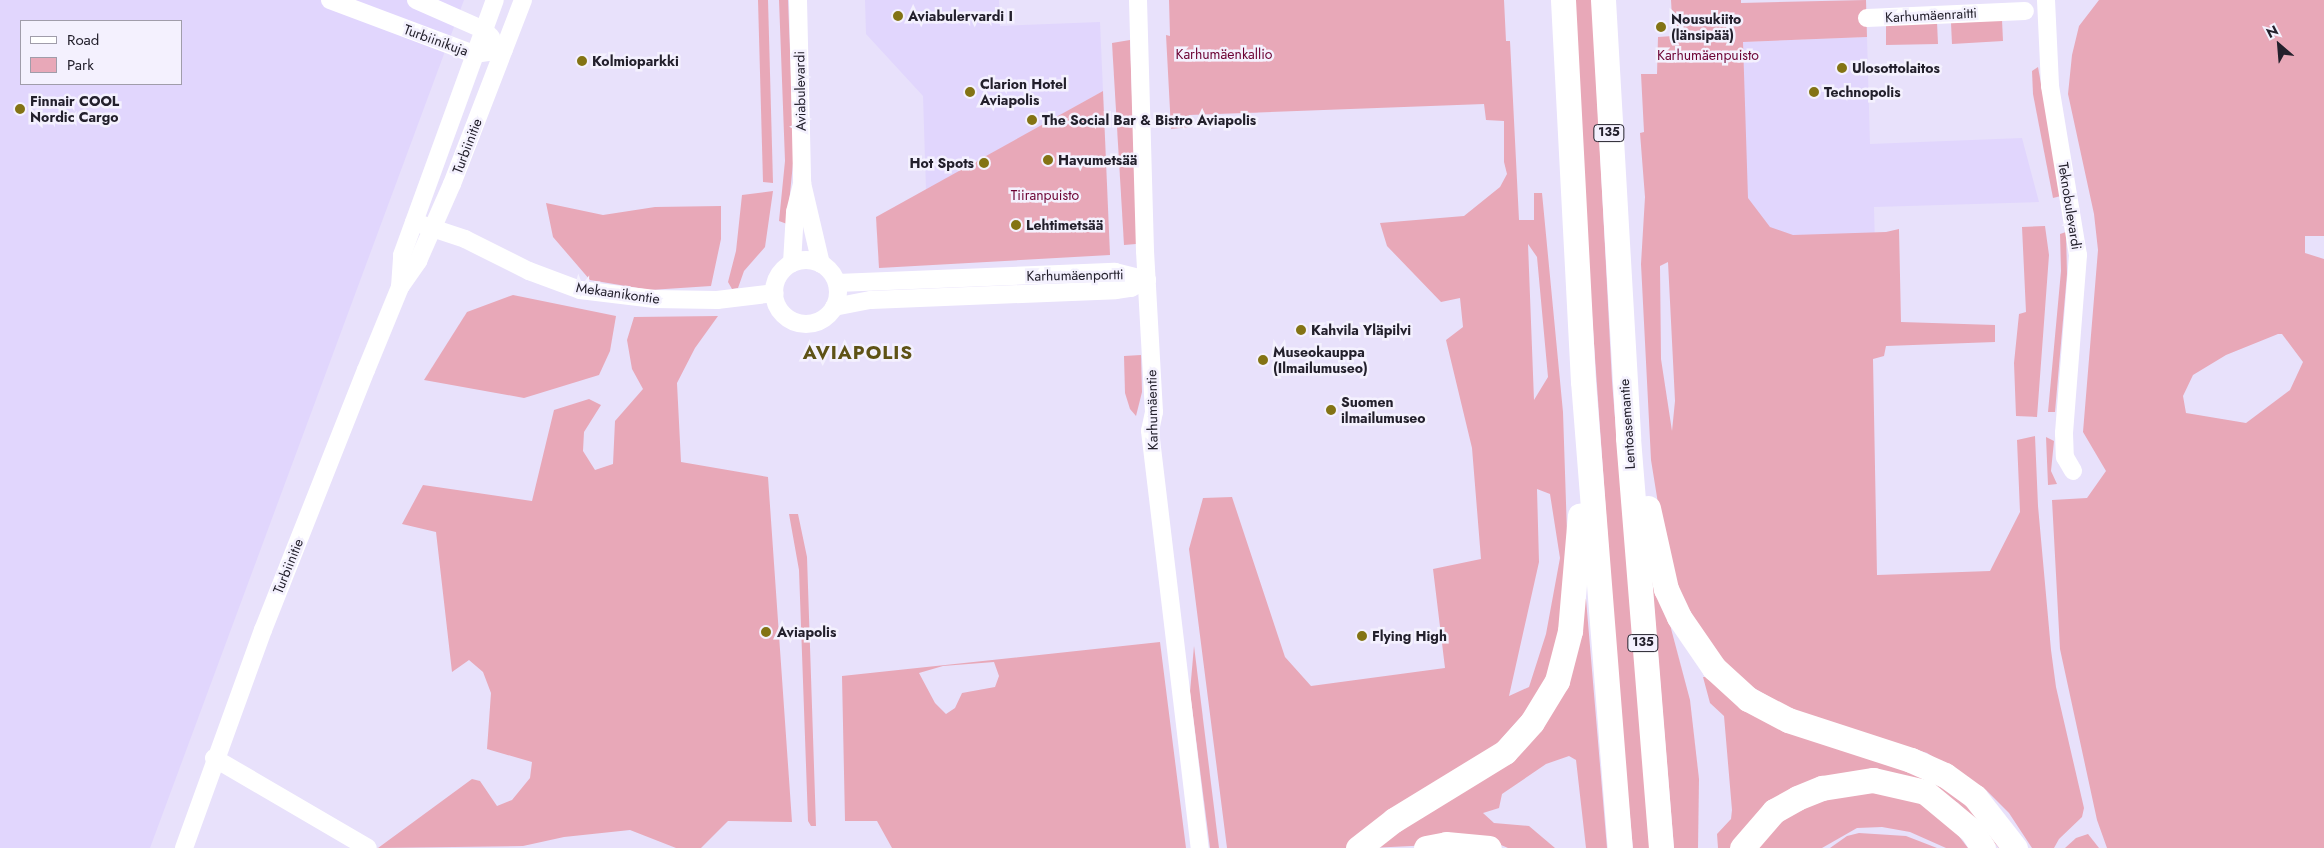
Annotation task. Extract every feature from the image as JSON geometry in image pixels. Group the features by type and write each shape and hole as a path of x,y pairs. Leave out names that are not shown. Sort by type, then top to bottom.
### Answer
{"highway":[{"path":"1563,0 1588,453 1620,848"},
{"name":"Lentoasemantie","path":"1603,0 1628,438 1661,848"},
{"path":"1628,438 1666,589 1679,617 1714,668 1748,699 1788,720 1911,760 1945,775 1975,797 2015,848"},
{"path":"1358,848 1394,820 1505,752 1547,699 1557,681 1570,631 1588,453"},
{"path":"1742,848 1774,811 1797,798 1822,788 1873,780 1925,792 1972,831 1983,848"},
{"path":"1426,848 1446,844 1489,848"}],"street":[{"name":"Turbiinikuja","path":"330,0 474,54 504,50"},
{"name":"Turbiinikuja","path":"416,0 484,30 504,50"},
{"name":"Turbiinitie","path":"400,287 402,254 495,0"},
{"name":"Turbiinitie","path":"184,848 214,758 400,287 418,261 433,228 523,0"},
{"name":"Aviabulevardi","path":"798,0 802,182 821,264"},
{"name":"Karhumäentie","path":"1138,0 1147,280 1154,412 1150,431 1200,848"},
{"name":"Teknobulevardi","path":"2046,0 2050,86 2078,255 2064,433 2065,457 2073,471"},
{"name":"Karhumäenraitti","path":"1867,18 2025,11"},
{"name":"Aviabulevardi","path":"792,263 795,212 802,182"},
{"name":"Mekaanikontie","path":"414,222 465,239 529,271 580,290 654,299 717,300 775,294"},
{"path":"807,260 821,264 831,272 837,283 834,307 816,322 799,322 780,310 775,294 781,273 792,263 807,260"},
{"name":"Karhumäenportti","path":"837,283 1115,272 1147,280"},
{"name":"Karhumäenportti","path":"834,307 871,300 1116,290 1131,288 1147,280"},
{"path":"214,758 368,848"}],"shaded area":[{"path":"0,0 464,0 150,848 0,848"},
{"path":"865,0 999,0 1000,26 1100,22 1103,91 926,190 923,96 866,34"},
{"path":"1867,37 1870,144 2022,138 2039,202 1874,207 1877,322 1683,329 1672,92 1743,42"}],"green space":[{"path":"758,0 768,0 773,183 763,182"},
{"path":"779,0 788,0 794,153 787,224 779,221 785,161"},
{"name":"Karhumäenkallio","path":"1169,0 1504,0 1506,41 1510,41 1519,220 1534,220 1534,193 1542,193 1563,412 1567,533 1565,601 1550,673 1536,700 1487,755 1354,839 1346,848 1227,848 1189,549 1203,498 1232,497 1285,657 1311,686 1445,668 1433,569 1481,559 1472,448 1446,340 1463,327 1460,298 1441,302 1387,246 1380,223 1464,216 1500,187 1507,174 1504,162 1504,121 1486,120 1484,104 1189,115 1189,127 1171,129 1166,35 1170,36","holes":["1528,244 1537,257 1548,377 1534,400","1537,489 1550,494 1560,558 1546,634 1529,687 1509,696 1539,562"]},
{"path":"1573,0 1592,0 1612,381 1650,848 1633,848 1621,725 1576,89"},
{"name":"Karhumäenpuisto","path":"1671,0 1741,0 1741,3 1866,0 1867,37 1743,42 1748,198 1770,227 1793,235 1886,232 1899,229 1901,322 1995,325 1995,342 1886,346 1884,356 1873,359 1877,575 1990,571 2020,512 2017,440 2035,436 2038,506 2051,650 2056,687 2084,808 2082,817 2059,839 2054,848 2032,848 2009,813 1986,790 1927,753 1794,711 1747,684 1719,661 1692,623 1666,553 1651,460 1641,264 1645,197 1640,133 1644,132 1641,74 1657,74 1658,37 1673,36","holes":["1668,262 1675,401 1672,431 1661,359 1660,266"]},
{"path":"2099,0 2324,0 2324,236 2305,236 2305,253 2324,259 2324,848 2107,848 2097,820 2060,649 2052,500 2087,498 2106,471 2083,432 2098,250 2094,214 2068,94 2072,55 2079,26","holes":["2282,334 2303,362 2290,390 2246,423 2186,413 2183,396 2193,375 2226,355"]},
{"path":"2002,20 2003,41 1952,44 1951,23"},
{"path":"1937,22 1938,44 1886,45 1886,24"},
{"path":"1130,40 1137,237 1136,244 1124,245 1112,43"},
{"path":"2038,67 2061,196 2053,198 2033,94 2032,71"},
{"name":"Tiiranpuisto","path":"1103,91 1110,255 879,268 876,217"},
{"path":"773,191 765,247 744,271 738,288 732,289 728,282 736,251 742,195"},
{"path":"546,203 603,215 655,207 721,206 721,239 711,286 650,290 590,280 553,237"},
{"path":"2045,226 2049,255 2037,417 2016,416 2014,363 2019,314 2026,312 2022,227"},
{"path":"2066,232 2067,274 2055,412 2048,412 2061,271 2060,234"},
{"path":"513,295 616,316 610,351 599,375 524,398 424,380 467,312"},
{"path":"718,316 695,348 677,383 681,462 768,477 792,822 728,821 701,848 676,848 630,830 564,837 523,846 378,848 472,779 480,781 497,806 512,800 530,778 532,762 487,749 491,693 483,672 469,660 452,672 436,532 402,524 423,485 532,501 554,410 589,399 601,405 584,432 583,451 595,470 613,464 615,421 643,389 632,369 627,340 634,317"},
{"path":"1141,355 1142,392 1136,416 1130,409 1125,393 1124,356"},
{"path":"2046,437 2054,441 2051,471 2057,484 2048,485"},
{"path":"789,514 798,514 807,557 816,826 811,826 808,821 799,570"},
{"path":"1651,571 1669,621 1690,700 1699,779 1698,848 1674,848"},
{"path":"1583,599 1586,599 1607,848 1586,848 1576,760 1569,756 1546,764 1502,794 1499,808 1483,813 1494,823 1529,826 1555,848 1508,848 1494,842 1370,848 1506,762"},
{"path":"1160,642 1186,848 892,848 877,821 845,821 842,676","holes":["994,662 999,676 995,687 962,693 955,708 946,714 935,703 919,673 943,666"]},
{"path":"1194,646 1219,848 1210,848 1190,692"},
{"path":"1703,677 1712,677 1945,783 2010,848 1999,848 1958,803 1931,787 1868,772 1731,848 1718,848 1717,834 1731,819 1732,810 1724,716 1710,703"},
{"path":"1855,790 1918,800 1948,822 1968,848 1946,848 1910,832 1882,827 1857,828 1822,848 1749,848 1783,815"},
{"path":"1859,833 1906,836 1937,848 1830,848 1847,836"},
{"path":"2088,834 2099,848 2065,848 2076,838"}],"place":[{"name":"Aviabulervardi I","path":"898,16"},
{"name":"Nousukiito (länsipää)","path":"1661,27"},
{"name":"Kolmioparkki","path":"582,61"},
{"name":"Ulosottolaitos","path":"1842,68"},
{"name":"Clarion Hotel Aviapolis","path":"970,92"},
{"name":"Technopolis","path":"1814,92"},
{"name":"Finnair COOL Nordic Cargo","path":"20,109"},
{"name":"The Social Bar & Bistro Aviapolis","path":"1032,120"},
{"name":"Havumetsää","path":"1048,160"},
{"name":"Hot Spots","path":"984,163"},
{"name":"Lehtimetsää","path":"1016,225"},
{"name":"Kahvila Yläpilvi","path":"1301,330"},
{"name":"Museokauppa (Ilmailumuseo)","path":"1263,360"},
{"name":"Suomen ilmailumuseo","path":"1331,410"},
{"name":"Aviapolis","path":"766,632"},
{"name":"Flying High","path":"1362,636"}],"district":[{"name":"AVIAPOLIS","path":"858,353"}]}
